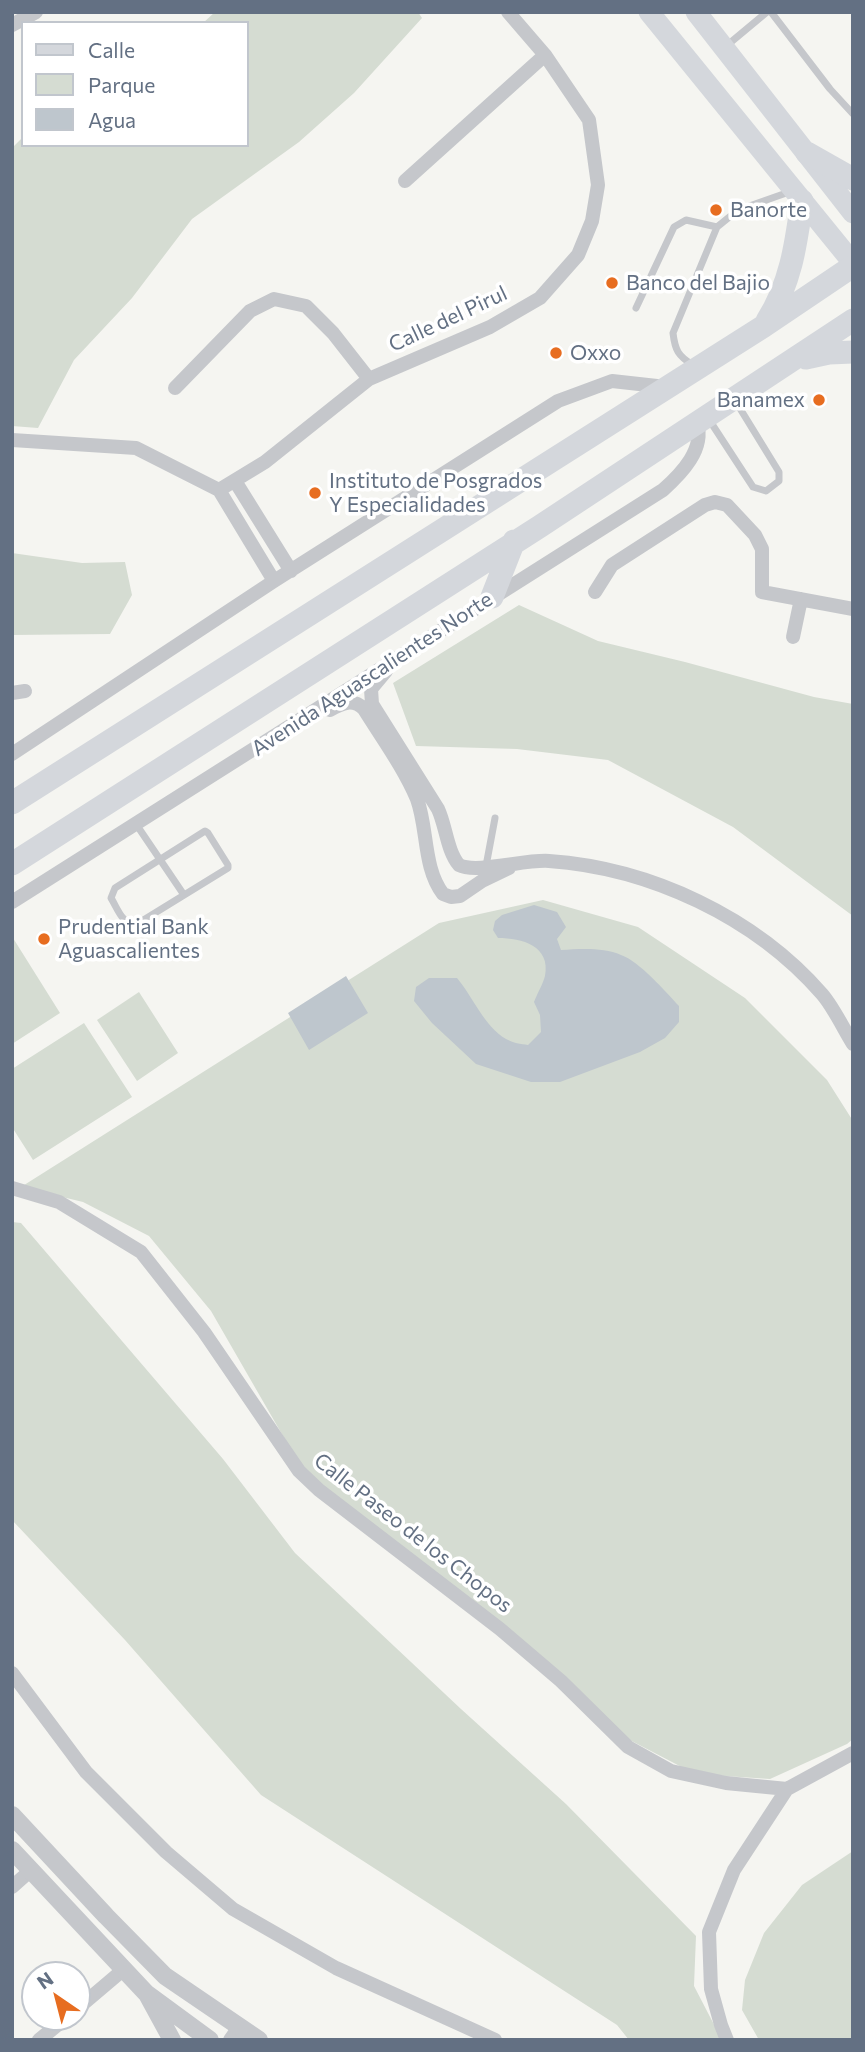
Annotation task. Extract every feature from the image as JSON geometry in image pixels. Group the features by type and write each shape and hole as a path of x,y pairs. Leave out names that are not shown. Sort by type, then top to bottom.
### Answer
{"main road":[{"path":"12,803 764,326 853,265 649,12"},
{"path":"696,12 853,213"},
{"path":"807,153 853,179"},
{"path":"764,326 776,308 792,267 798,196"},
{"path":"12,790 684,370 853,275"},
{"name":"Avenida Aguascalientes Norte","path":"12,862 516,534 735,401 853,322"},
{"path":"791,364 807,364 853,336"},
{"path":"12,862 203,744 791,364 829,352 853,352"},
{"path":"492,597 516,534"}],"street":[{"path":"12,25 36,12"},
{"name":"Calle del Pirul","path":"219,490 265,463 369,379 490,327 540,298 578,254 592,221 598,185 589,120 545,55 508,12"},
{"path":"405,181 545,55"},
{"path":"176,388 250,311 274,299 306,306 333,333 369,379"},
{"path":"12,754 291,571 558,401 612,381 667,387"},
{"name":"Avenida Aguascalientes Norte","path":"12,902 663,490 681,473 694,453 702,420"},
{"path":"12,440 136,448 219,490 274,582"},
{"path":"235,481 291,571"},
{"path":"595,592 612,565 705,505 715,502 727,505 755,535 762,549 762,592 853,609"},
{"path":"793,637 801,599"},
{"path":"397,659 373,685 370,693 372,704 438,809 455,861 468,869 540,860 569,862 631,874 711,907 778,951 823,995 853,1044"},
{"path":"277,736 295,730 341,704 358,704 364,709 416,796 431,866 443,894 460,897 482,881 523,862"},
{"name":"Calle Paseo de los Chopos","path":"12,1188 59,1202 141,1252 204,1332 299,1471 319,1490 500,1629 561,1681 628,1747 671,1771 726,1783 787,1788"},
{"path":"12,1673 86,1772 166,1852 233,1909 336,1968 495,2040"},
{"path":"727,2040 720,2025 711,1989 709,1932 734,1870 787,1788 853,1753"},
{"path":"12,1815 79,1889 165,1976 235,2034 259,2040"},
{"path":"12,1850 146,1993 210,2040"},
{"path":"12,1887 30,1871"},
{"path":"91,1996 123,1970"},
{"path":"146,1993 172,2040"}],"lane":[{"path":"724,48 769,12 853,114"},
{"path":"696,368 679,356 674,348 673,333 717,227 738,210 798,196"},
{"path":"636,308 674,227 686,220 717,227"},
{"path":"702,420 753,487 766,491 779,481 779,472 735,401"},
{"path":"486,866 495,818"},
{"path":"136,824 184,895"},
{"path":"201,832 208,833 228,868 184,895 137,923 130,924 125,921 111,898 115,888 201,832"}],"green space":[{"path":"215,12 418,12 422,18 354,93 299,142 192,219 132,298 74,360 38,428 12,426 12,148 21,139 21,147 248,147 248,21 205,21"},
{"path":"12,553 82,563 125,562 132,595 110,634 12,635"},
{"path":"519,605 598,641 814,697 853,704 853,916 733,827 608,760 517,749 416,746 393,683"},
{"path":"543,900 638,927 745,998 827,1080 853,1121 853,1739 770,1779 695,1774 624,1737 302,1469 211,1311 149,1236 83,1202 21,1187 439,923"},
{"path":"12,939 60,1013 12,1044"},
{"path":"139,992 178,1053 137,1081 97,1020"},
{"path":"84,1023 132,1097 33,1160 12,1127 12,1069"},
{"path":"12,1222 21,1223 223,1459 295,1553 566,1804 696,1936 694,1986 722,2040 629,2040 617,2025 261,1795 125,1640 12,1520"},
{"path":"853,1851 853,2040 759,2040 742,2010 745,1980 764,1933 802,1885"}],"water":[{"path":"534,905 557,912 566,927 557,939 561,950 591,949 614,952 628,958 660,985 679,1006 679,1022 665,1038 640,1052 560,1082 531,1082 476,1064 432,1023 414,1001 416,987 429,978 457,978 491,1027 506,1039 528,1045 541,1032 540,1015 534,1002 545,976 544,957 525,942 498,938 493,930 495,921 502,915"},
{"path":"346,976 368,1013 309,1050 288,1013"}],"place":[{"name":"Banorte","path":"716,210"},
{"name":"Banco del Bajio","path":"612,283"},
{"name":"Oxxo","path":"556,353"},
{"name":"Banamex","path":"819,400"},
{"name":"Instituto de Posgrados Y Especialidades","path":"315,493"},
{"name":"Prudential Bank Aguascalientes","path":"44,939"}]}
